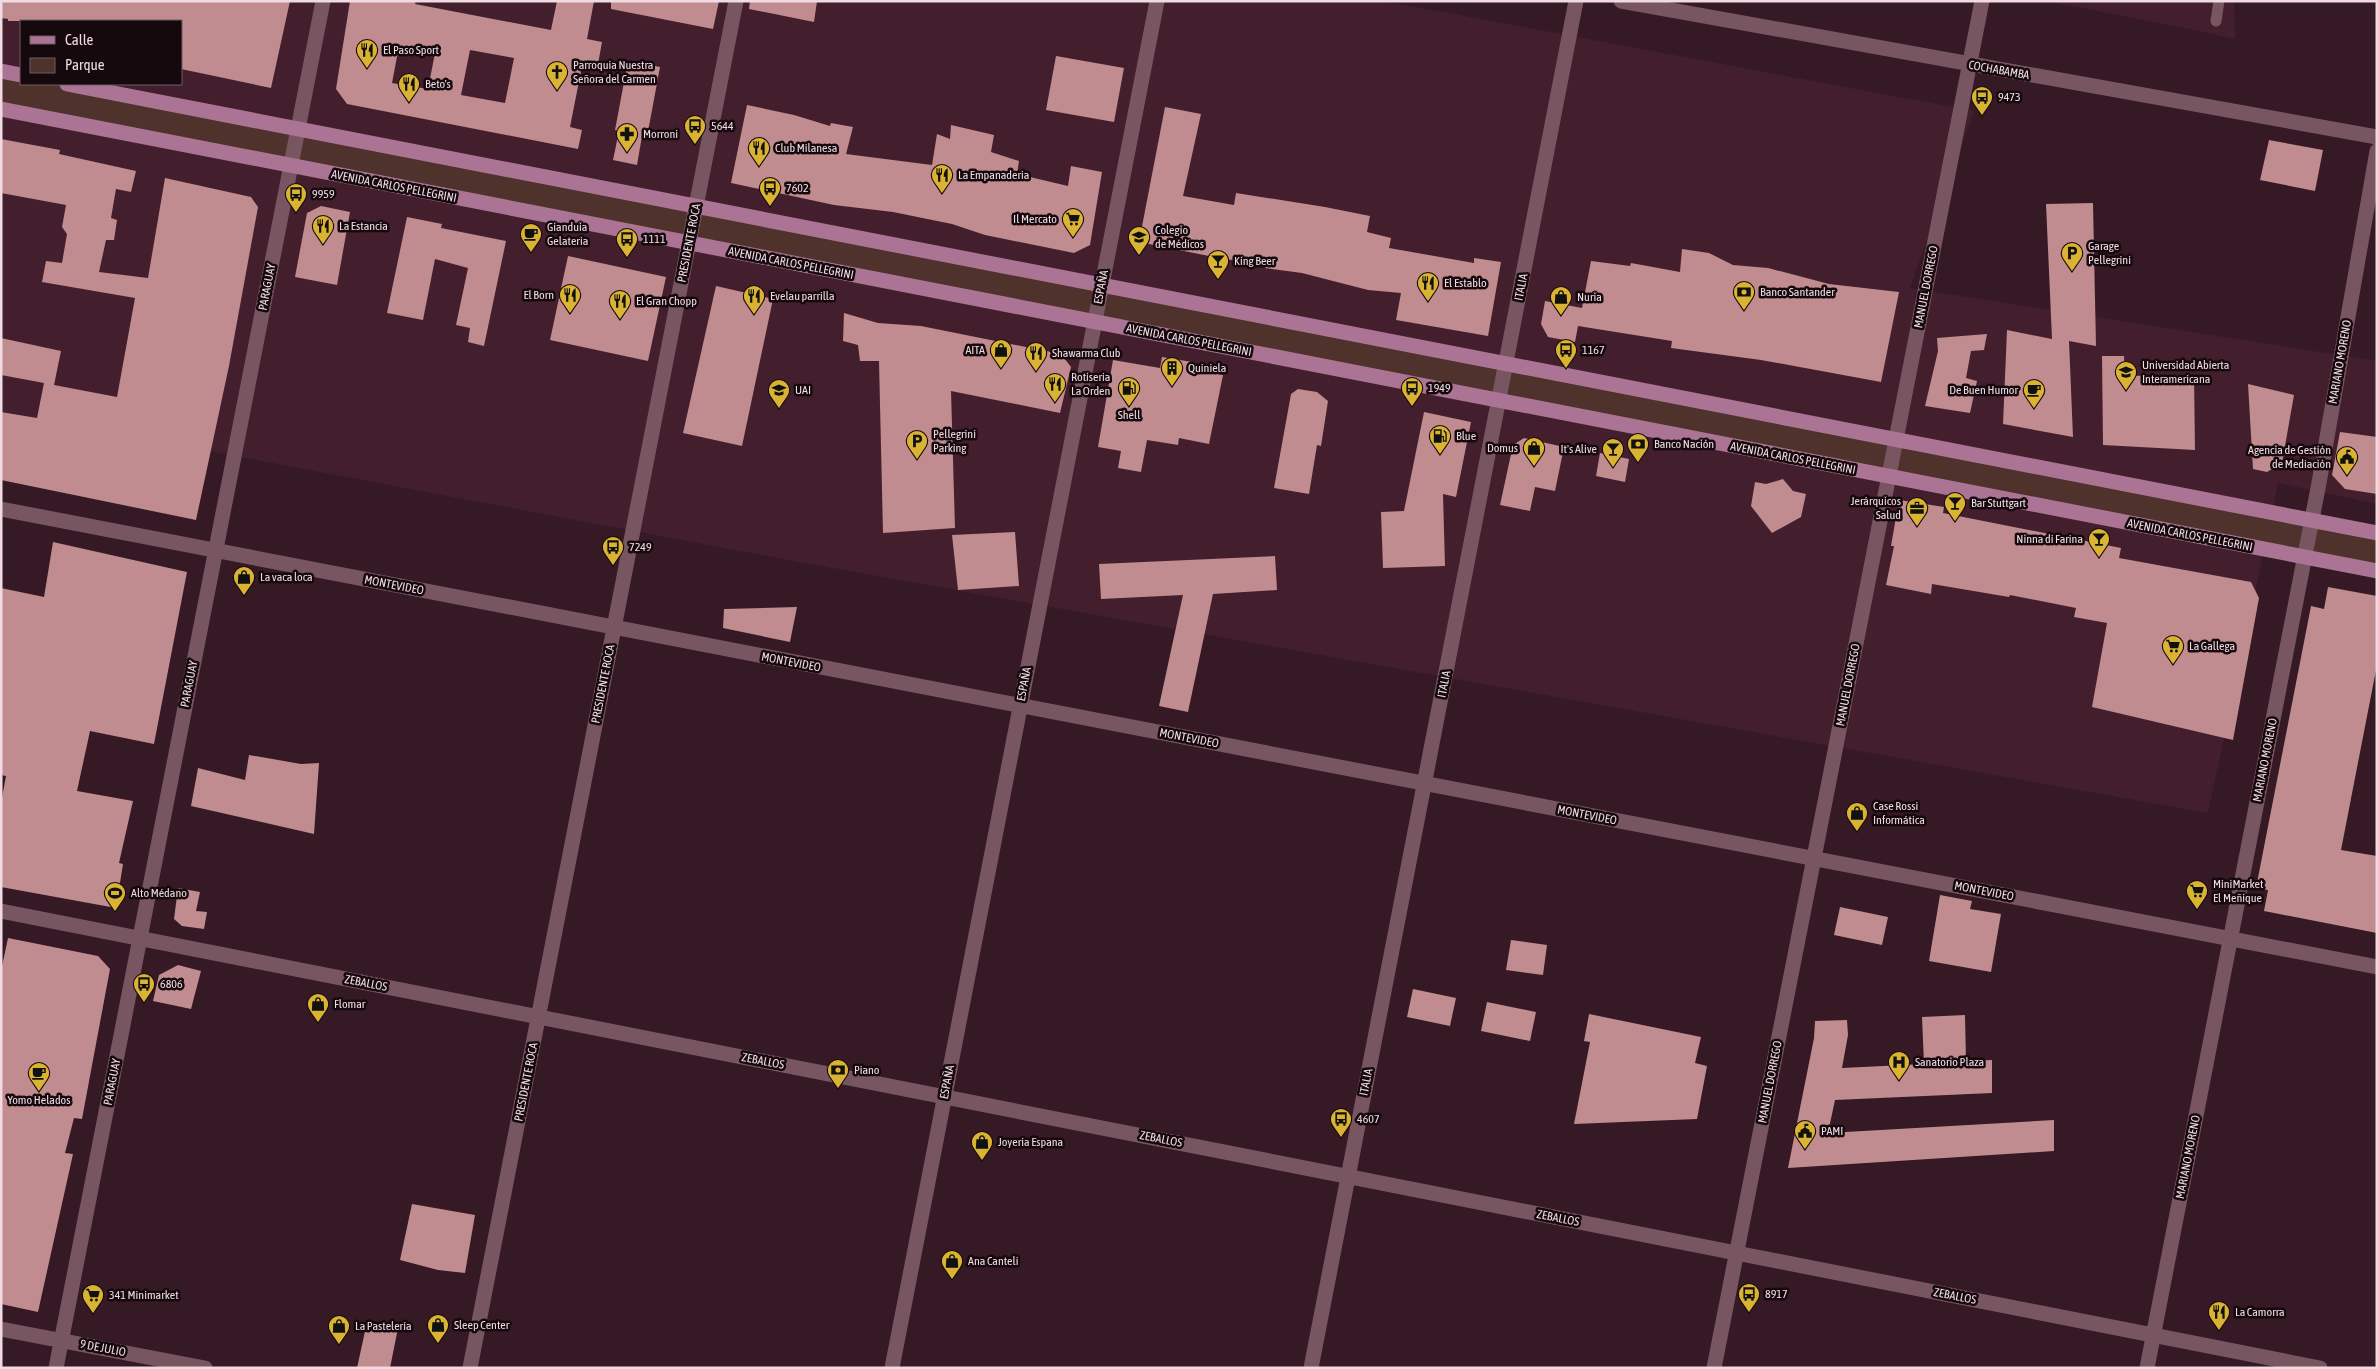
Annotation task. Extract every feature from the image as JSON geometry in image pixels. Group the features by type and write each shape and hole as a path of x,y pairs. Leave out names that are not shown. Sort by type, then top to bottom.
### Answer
{"main road":[{"path":"1,71 20,75"},
{"path":"72,85 2377,533"},
{"name":"AVENIDA CARLOS PELLEGRINI","path":"1,109 2377,571"}],"street":[{"name":"PARAGUAY","path":"56,1368 322,1"},
{"name":"PRESIDENTE ROCA","path":"470,1368 736,1"},
{"name":"ESPAÑA","path":"892,1368 1157,1"},
{"name":"ITALIA","path":"1311,1368 1576,1"},
{"name":"COCHABAMBA","path":"1621,1 2377,137"},
{"name":"MANUEL DORREGO","path":"1714,1368 1982,1"},
{"name":"MARIANO MORENO","path":"2146,1368 2305,557 2377,151"},
{"name":"MONTEVIDEO","path":"1,510 2377,967"},
{"name":"ZEBALLOS","path":"1,911 2320,1368"},
{"name":"9 DE JULIO","path":"1,1329 205,1368"}],"lane":[{"path":"2216,21 2220,1"}],"shaded area":[{"path":"1,1 1384,1 1974,111 1910,288 2377,361 2377,504 2278,483 2208,813 799,562 1,412"},
{"path":"2046,1 2234,1 2235,39 2199,31"}],"green space":[{"path":"1,71 20,75 20,85 72,85 2377,533 2377,571 1,109"}],"building":[{"path":"1,1 290,1 271,88 182,69 182,20 8,21 8,19 1,18"},
{"path":"350,1 416,1 415,4 551,30 557,1 594,1 587,39 602,42 598,64 583,61 570,127 582,130 578,149 347,104 336,89","holes":["399,46 435,53 428,89 392,83","470,50 514,58 505,103 461,95"]},
{"path":"611,1 719,1 713,29 611,9"},
{"path":"750,1 817,1 814,22 749,9"},
{"path":"1056,56 1124,68 1114,122 1046,110"},
{"path":"628,61 660,67 647,137 642,136 637,165 613,160 619,131 615,130"},
{"path":"747,105 794,115 830,126 831,123 853,127 846,154 932,165 937,134 950,139 951,125 994,135 991,152 1019,161 1017,174 1068,186 1071,166 1102,172 1090,245 1074,253 985,235 952,224 893,212 834,205 731,183"},
{"path":"1165,107 1201,114 1183,196 1234,205 1236,193 1370,216 1367,232 1391,238 1389,248 1474,263 1474,258 1501,262 1488,336 1396,320 1401,293 1368,290 1302,273 1265,268 1266,264 1224,259 1139,242"},
{"path":"1,139 60,150 59,154 136,171 131,192 116,189 111,218 117,220 114,240 106,240 99,272 148,278 165,178 251,197 258,207 229,366 196,520 1,480 1,412 37,418 44,383 1,375 1,338 61,351 54,385 117,397 135,298 42,282 46,261 62,263 67,234 62,227 66,205 1,193"},
{"path":"2269,140 2323,150 2315,191 2260,180"},
{"name":"Garage Pellegrini","path":"2093,203 2096,346 2069,341 2073,437 2003,424 2007,330 2052,339 2046,204"},
{"name":"La Estancia","path":"321,206 350,212 337,285 295,277 307,213"},
{"path":"407,217 442,224 441,228 506,241 484,346 468,342 470,328 456,325 468,268 435,259 423,320 387,313"},
{"path":"1682,249 1709,253 1733,265 1768,268 1829,284 1899,292 1881,382 1761,360 1671,348 1672,341 1578,326 1575,342 1548,337 1541,324 1545,301 1582,308 1591,261 1630,266 1631,263 1680,272"},
{"name":"El Gran Chopp","path":"568,256 666,277 648,361 550,340"},
{"path":"716,286 773,299 742,446 683,433"},
{"path":"844,313 878,323 921,326 1061,354 1071,367 1060,413 951,391 955,528 883,533 879,361 860,361 858,345 843,341"},
{"path":"1987,334 1984,350 1971,351 1966,378 1977,381 1970,413 1925,406 1938,351 1937,338"},
{"path":"2102,356 2124,356 2125,376 2194,375 2195,450 2103,445"},
{"path":"1162,357 1192,362 1190,369 1223,375 1209,444 1179,438 1178,445 1147,440 1141,472 1118,468 1121,451 1098,447 1113,360 1160,368"},
{"path":"2248,384 2294,395 2282,463 2267,472 2253,469"},
{"path":"1298,389 1317,392 1328,401 1321,446 1317,445 1309,494 1274,488 1291,394"},
{"path":"1424,412 1471,422 1456,497 1443,494 1445,566 1383,568 1381,512 1404,511"},
{"path":"2340,432 2377,437 2377,494 2345,489 2332,475"},
{"name":"Domus","path":"1524,438 1564,447 1555,491 1535,487 1530,511 1500,505 1513,445"},
{"name":"It's Alive","path":"1600,453 1629,459 1625,482 1596,476"},
{"path":"1783,479 1793,491 1806,494 1801,517 1772,533 1751,506 1755,482 1766,484"},
{"path":"1899,500 1944,507 1943,513 2121,548 2119,558 2251,582 2259,598 2233,740 2092,707 2107,623 2074,617 2076,608 2010,595 2009,597 1932,584 1931,594 1886,585 1894,546 1891,546"},
{"path":"1015,532 1019,586 958,590 952,535"},
{"path":"53,542 187,572 154,744 90,731 77,791 133,801 119,863 123,864 116,908 1,887 1,803 6,776 1,775 1,588 44,597"},
{"path":"1275,556 1277,590 1213,594 1188,712 1159,706 1183,595 1101,599 1099,564"},
{"path":"2328,587 2377,596 2377,665 2341,850 2377,856 2377,933 2264,911 2268,890 2256,888 2311,606 2324,609"},
{"path":"797,607 790,642 723,628 724,609"},
{"path":"249,755 301,764 319,763 314,834 191,806 198,768 245,780"},
{"path":"178,888 200,892 196,911 207,912 204,929 182,926 174,919"},
{"path":"1940,895 1972,901 1970,909 2001,914 1991,972 1929,961"},
{"path":"1840,907 1888,917 1882,945 1834,935"},
{"path":"8,938 98,956 110,969 82,1119 74,1118 65,1153 73,1154 38,1312 1,1304 1,971"},
{"path":"1511,940 1547,945 1543,975 1506,970"},
{"path":"178,965 201,971 191,1009 153,1001 159,975"},
{"path":"1413,989 1456,998 1450,1026 1407,1017"},
{"path":"1487,1002 1536,1012 1530,1041 1481,1031"},
{"path":"1589,1014 1701,1037 1695,1063 1707,1066 1697,1119 1574,1124 1590,1042 1584,1041"},
{"path":"1965,1015 1966,1061 1992,1060 1992,1093 1835,1100 1828,1133 2054,1120 2054,1151 1788,1168 1814,1038 1815,1021 1847,1020 1848,1035 1842,1068 1924,1064 1922,1017"},
{"path":"412,1204 475,1215 465,1273 438,1270 400,1260"},
{"path":"367,1322 398,1328 390,1368 357,1368"}],"place":[{"name":"El Paso Sport","path":"367,69"},
{"name":"Parroquia Nuestra Señora del Carmen","path":"557,91"},
{"name":"Beto's","path":"409,103"},
{"name":"9473","path":"1982,116"},
{"name":"5644","path":"695,145"},
{"name":"Morroni","path":"627,153"},
{"name":"Club Milanesa","path":"759,167"},
{"name":"La Empanaderia","path":"942,194"},
{"name":"7602","path":"770,207"},
{"name":"9959","path":"296,213"},
{"name":"Il Mercato","path":"1073,238"},
{"name":"La Estancia","path":"323,245"},
{"name":"Gianduia Gelateria","path":"531,253"},
{"name":"Colegio de Médicos","path":"1139,256"},
{"name":"1111","path":"627,258"},
{"name":"Garage Pellegrini","path":"2072,272"},
{"name":"King Beer","path":"1218,280"},
{"name":"El Establo","path":"1428,302"},
{"name":"Banco Santander","path":"1744,311"},
{"name":"El Born","path":"570,314"},
{"name":"Evelau parrilla","path":"754,315"},
{"name":"Nuria","path":"1561,316"},
{"name":"El Gran Chopp","path":"620,320"},
{"name":"AITA","path":"1001,369"},
{"name":"1167","path":"1566,369"},
{"name":"Shawarma Club","path":"1036,372"},
{"name":"Quiniela","path":"1172,387"},
{"name":"Universidad Abierta Interamericana","path":"2126,391"},
{"name":"Rotiseria La Orden","path":"1055,403"},
{"name":"Shell","path":"1129,407"},
{"name":"1949","path":"1412,407"},
{"name":"UAI","path":"779,409"},
{"name":"De Buen Humor","path":"2034,409"},
{"name":"Blue","path":"1440,455"},
{"name":"Pellegrini Parking","path":"917,460"},
{"name":"Banco Nación","path":"1638,463"},
{"name":"Domus","path":"1534,467"},
{"name":"It's Alive","path":"1613,468"},
{"name":"Agencia de Gestión de Mediación","path":"2347,476"},
{"name":"Bar Stuttgart","path":"1955,522"},
{"name":"Jerárquicos Salud","path":"1917,527"},
{"name":"Ninna di Farina","path":"2099,558"},
{"name":"7249","path":"613,566"},
{"name":"La vaca loca","path":"244,596"},
{"name":"La Gallega","path":"2173,665"},
{"name":"Case Rossi Informática","path":"1857,832"},
{"name":"MiniMarket El Meñique","path":"2197,910"},
{"name":"Alto Médano","path":"115,912"},
{"name":"6806","path":"144,1003"},
{"name":"Flomar","path":"318,1023"},
{"name":"Sanatorio Plaza","path":"1899,1081"},
{"name":"Piano","path":"838,1089"},
{"name":"Yomo Helados","path":"39,1092"},
{"name":"4607","path":"1341,1138"},
{"name":"PAMI","path":"1805,1150"},
{"name":"Joyeria Espana","path":"982,1161"},
{"name":"Ana Canteli","path":"952,1280"},
{"name":"8917","path":"1749,1313"},
{"name":"341 Minimarket","path":"93,1314"},
{"name":"La Camorra","path":"2219,1331"},
{"name":"Sleep Center","path":"438,1344"},
{"name":"La Pastelería","path":"339,1345"}]}
